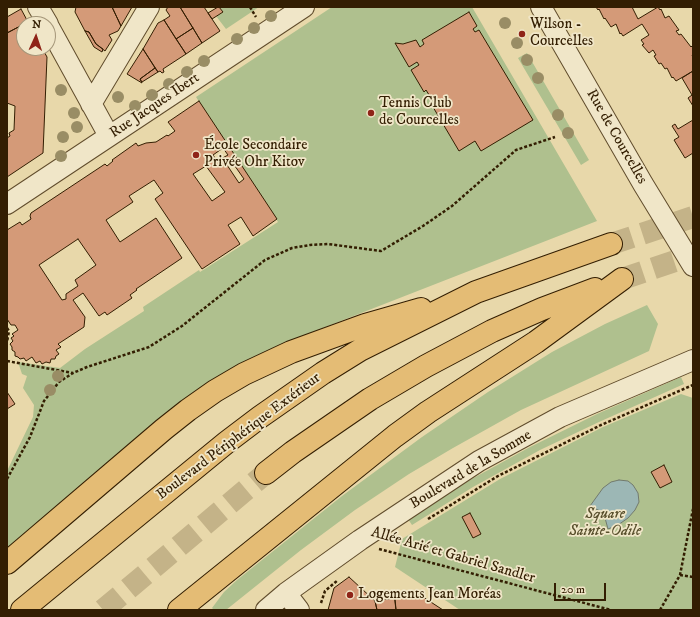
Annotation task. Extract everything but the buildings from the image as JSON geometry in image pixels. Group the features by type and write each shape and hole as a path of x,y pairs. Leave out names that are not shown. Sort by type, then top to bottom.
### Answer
{"highway":[{"name":"Boulevard Périphérique Extérieur","path":"22,610 227,442 323,373 360,350 476,292 610,244"},
{"path":"180,610 394,436 428,412 536,342 622,278 542,309 456,349 370,400 266,472"},
{"path":"7,563 174,420 215,391 244,374 291,352 365,325 476,292"}],"street":[{"path":"38,7 43,16"},
{"path":"91,104 149,7"},
{"name":"Rue Jacques Ibert","path":"7,204 304,7"},
{"name":"Rue de Courcelles","path":"541,7 643,184 693,266"},
{"path":"56,39 109,136"},
{"name":"Boulevard de la Somme","path":"266,610 286,593 360,540 479,461 560,417 693,360"},
{"path":"286,593 300,610"}],"path":[{"path":"250,7 255,15"},
{"path":"7,479 30,437 44,401 59,382 73,373 149,347 182,326 265,260 292,248 328,244 380,251 423,226 452,206 516,150 555,137"},
{"path":"7,328 9,331 7,342"},
{"path":"7,361 73,373"},
{"path":"425,521 498,476 601,424 693,385"},
{"path":"660,610 680,575 693,509"},
{"name":"Allée Arié et Gabriel Sandler","path":"360,540 364,546 611,610"},
{"path":"379,549 385,545"},
{"path":"680,575 693,577"},
{"path":"321,603 325,591 343,577"}],"green space":[{"path":"219,7 259,7 226,29 216,16 223,12"},
{"path":"332,7 472,7 597,221 274,348 223,374 177,405 7,551 7,471 33,417 34,405 23,388 27,376 22,374 18,362 60,368 85,349 144,311 143,307 199,270 200,272 278,222 196,97"},
{"path":"527,53 589,160 581,165 518,58"},
{"path":"647,305 658,324 649,351 521,410 453,448 409,474 355,510 301,550 226,610 214,610 212,608 224,592 237,580 342,496 422,437 488,392 552,352 605,324"},
{"path":"681,377 684,384 540,450 473,487 412,525 408,519 468,481 530,447 597,414"},
{"name":"Square Sainte-Odile","path":"681,394 693,398 693,610 460,610 395,567 402,539 500,479 603,427"}],"water":[{"path":"619,480 628,481 633,485 638,493 639,502 635,510 628,518 618,525 608,529 605,518 600,511 590,506 603,488 611,482"}],"tunnel":[{"path":"611,244 693,217"},
{"path":"622,279 693,255"},
{"path":"103,610 266,473"}],"place":[{"name":"Wilson - Courcelles","path":"522,34"},
{"name":"Tennis Club de Courcelles","path":"371,113"},
{"name":"École Secondaire Privée Ohr Kitov","path":"196,155"},
{"name":"Logements Jean Moréas","path":"350,595"}]}
